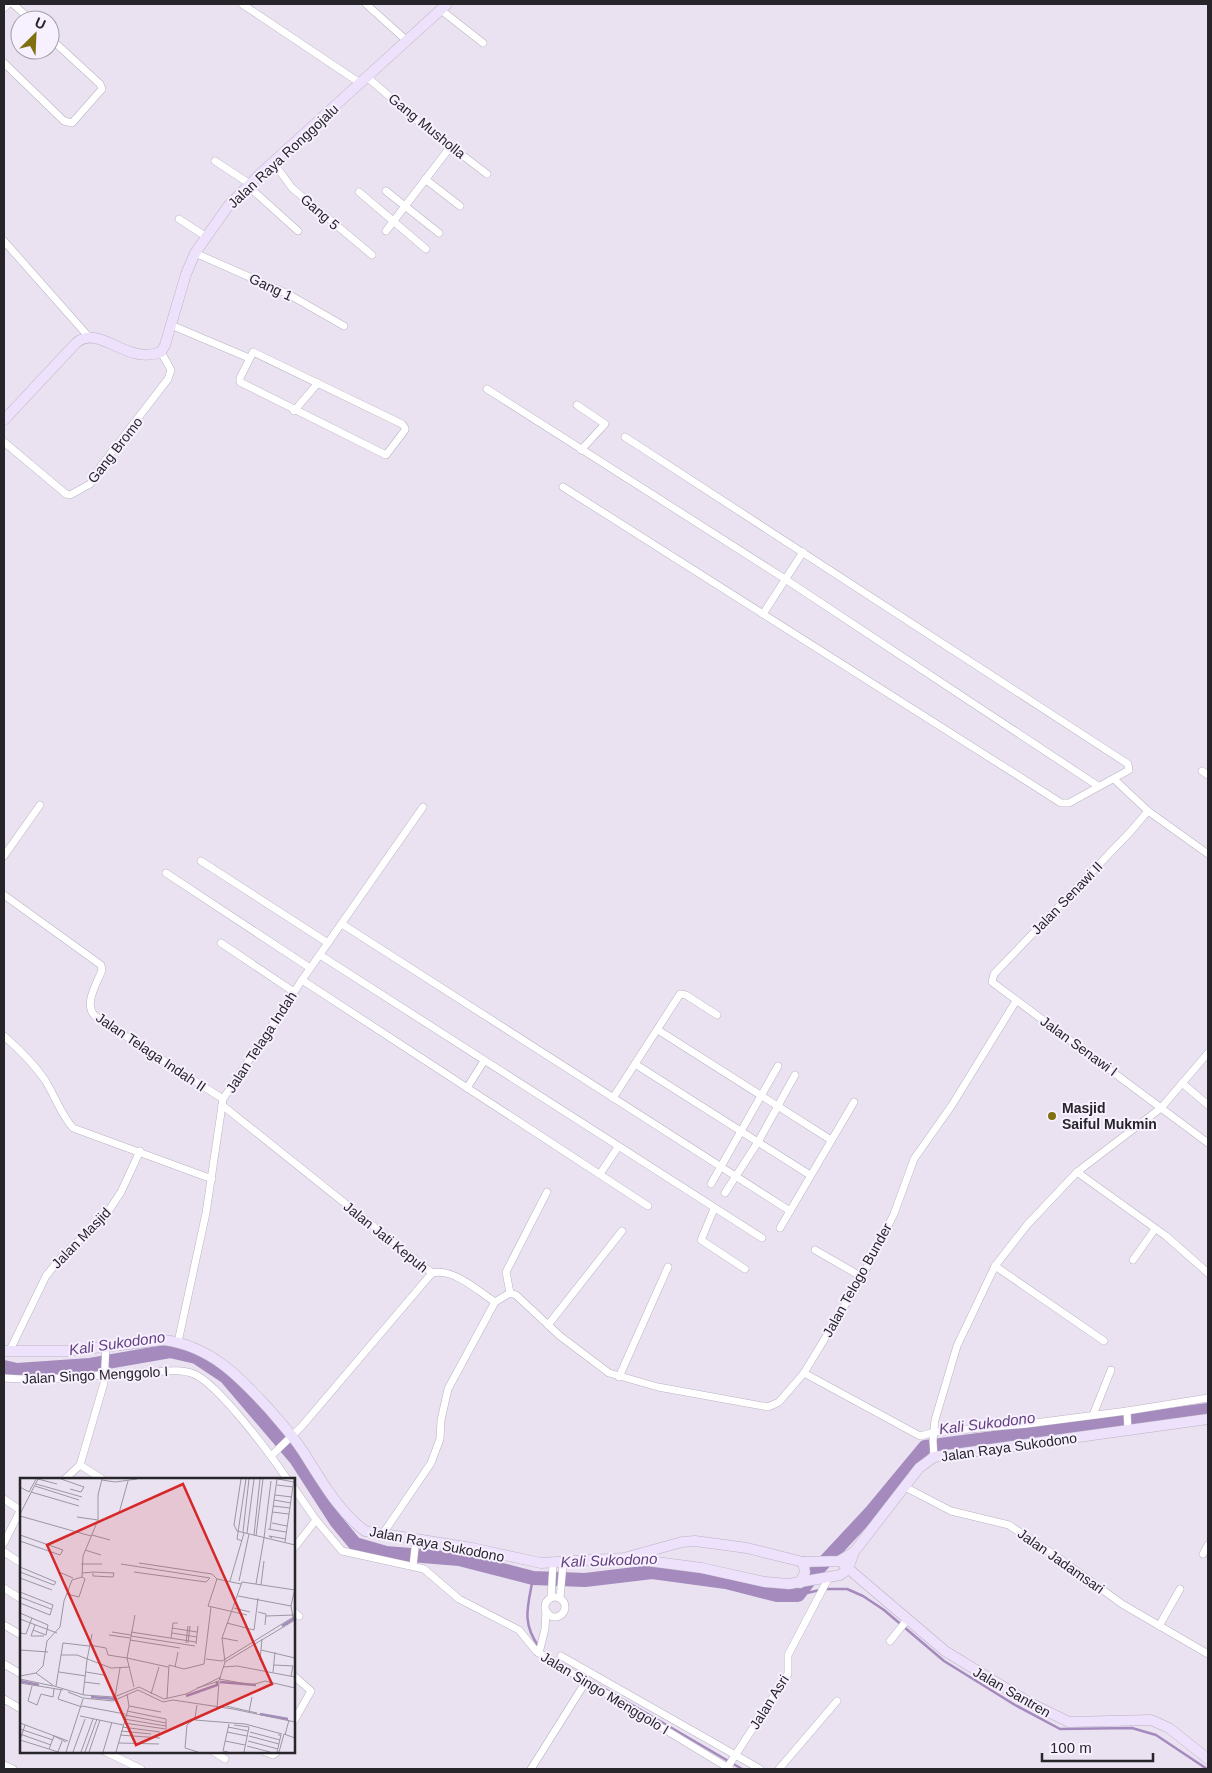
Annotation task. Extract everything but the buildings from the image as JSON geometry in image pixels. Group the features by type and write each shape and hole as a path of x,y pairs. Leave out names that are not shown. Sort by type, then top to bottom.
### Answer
{"main road":[{"name":"Jalan Raya Ronggojalu","path":"160,352 165,345 186,274 195,252 229,205 273,162 444,7"},
{"path":"4,420 76,343 88,336 97,338 137,356 154,355 160,352"},
{"name":"Jalan Raya Sukodono","path":"6,1352 107,1348 164,1340 178,1342 214,1357 229,1367 291,1438 338,1506 352,1522 364,1531 416,1541 472,1548 558,1566 624,1558 682,1542 716,1543 747,1548 805,1562 835,1562 854,1552"},
{"name":"Jalan Raya Sukodono","path":"624,1558 662,1562 765,1582 823,1584 848,1569 854,1552 919,1468 934,1454 1127,1420 1208,1420"},
{"path":"662,1562 664,1547"},
{"path":"803,1582 805,1562"},
{"name":"Jalan Santren","path":"835,1562 848,1569 904,1624 968,1666 1061,1719 1080,1723 1106,1720 1152,1720 1169,1728 1208,1759"}],"street":[{"path":"4,8 8,4"},
{"name":"Gang Musholla","path":"242,4 363,80 487,174"},
{"path":"366,4 406,40"},
{"path":"444,7 483,43"},
{"path":"4,63 64,121 72,123 102,89 100,84 60,47"},
{"path":"386,230 451,146"},
{"path":"216,161 249,185 298,231"},
{"name":"Gang 5","path":"273,162 292,188 372,255"},
{"path":"425,179 460,206"},
{"path":"386,191 438,233"},
{"path":"359,192 426,249"},
{"path":"179,219 205,236"},
{"path":"4,241 88,336"},
{"name":"Gang 1","path":"195,252 288,294 344,326"},
{"path":"171,326 248,358"},
{"name":"Gang Bromo","path":"4,442 68,495 86,487 92,482 101,466 168,379 171,370 160,352"},
{"path":"253,352 318,383 404,426 405,430 389,453 384,454 294,410 240,382 240,378 248,358 253,352"},
{"path":"294,410 318,383"},
{"path":"487,389 785,579 1098,786"},
{"path":"577,405 605,424 584,452"},
{"path":"563,487 1061,803 1069,803 1098,786 1126,774 1129,770 1128,764 625,437"},
{"path":"763,614 803,552"},
{"path":"1114,779 1148,811 1208,854"},
{"path":"4,856 40,805"},
{"name":"Jalan Telaga Indah","path":"178,1342 212,1179 222,1102 291,990 302,980 423,807"},
{"name":"Jalan Senawi II","path":"994,986 992,982 994,974 1132,831 1148,811"},
{"path":"201,861 328,943"},
{"path":"166,873 310,968"},
{"name":"Jalan Telaga Indah II","path":"4,896 98,960 102,970 89,1004 92,1014 222,1102"},
{"path":"342,924 790,1210"},
{"path":"221,942 291,990"},
{"path":"320,955 762,1238"},
{"path":"302,980 648,1206"},
{"name":"Jalan Senawi I","path":"994,986 1049,1023 1208,1143"},
{"path":"613,1098 681,994 717,1015"},
{"name":"Jalan Telogo Bunder","path":"510,1293 608,1373 658,1387 768,1408 780,1402 804,1373 862,1277 894,1214 914,1159 952,1105 1016,1001"},
{"path":"658,1030 831,1140"},
{"path":"4,1036 32,1063 54,1096 58,1108 73,1128 212,1179"},
{"path":"934,1454 932,1441 935,1432 935,1420 958,1346 996,1266 1027,1225 1076,1172 1161,1108 1208,1053"},
{"path":"467,1088 484,1061"},
{"path":"636,1064 810,1175"},
{"path":"711,1184 778,1066"},
{"path":"725,1193 758,1142 794,1075"},
{"path":"1182,1083 1208,1105"},
{"name":"Jalan Jati Kepuh","path":"222,1102 432,1273 291,1438 273,1454"},
{"path":"780,1228 854,1102"},
{"path":"600,1174 618,1147"},
{"name":"Jalan Masjid","path":"6,1352 46,1276 62,1256 104,1218 121,1192 140,1151"},
{"path":"1076,1172 1155,1229 1208,1273"},
{"path":"382,1535 431,1463 440,1439 441,1420 448,1389 495,1302 510,1293 506,1272 547,1192"},
{"path":"714,1209 701,1240 744,1269"},
{"path":"1133,1260 1155,1229"},
{"path":"548,1325 622,1231"},
{"path":"815,1250 862,1277"},
{"path":"996,1266 1104,1341"},
{"path":"618,1377 668,1267"},
{"path":"432,1273 438,1272 459,1278 495,1302"},
{"path":"66,1478 80,1465 106,1372 107,1348"},
{"path":"1092,1415 1111,1370"},
{"name":"Jalan Singo Menggolo I","path":"4,1378 23,1380 106,1372 180,1371 196,1375 225,1400 273,1454 286,1478"},
{"path":"804,1373 920,1436 935,1432 1092,1415 1127,1420 1208,1398"},
{"path":"80,1465 100,1478"},
{"name":"Jalan Jadamsari","path":"905,1487 950,1511 1009,1525 1059,1558 1122,1604 1208,1654"},
{"name":"Jalan Singo Menggolo I","path":"295,1489 316,1520 342,1551 413,1562 433,1575 459,1600 519,1630 532,1649 564,1663 585,1683 728,1768"},
{"path":"4,1499 20,1509"},
{"path":"295,1547 316,1520"},
{"path":"4,1543 18,1521"},
{"path":"413,1562 416,1541"},
{"path":"1203,1554 1208,1546"},
{"path":"4,1552 20,1562"},
{"path":"551,1598 558,1566"},
{"path":"558,1566 561,1588 560,1598"},
{"name":"Jalan Asri","path":"728,1768 733,1757 788,1674 788,1655 823,1584"},
{"path":"4,1588 20,1598"},
{"path":"1159,1626 1180,1589"},
{"path":"540,1652 545,1629 546,1602 551,1598 560,1598 565,1602 566,1608 563,1614 557,1617 545,1629"},
{"path":"546,1611 551,1616 557,1617"},
{"path":"890,1641 904,1624"},
{"path":"4,1626 20,1634"},
{"path":"564,1663 733,1757 760,1769"},
{"path":"4,1664 20,1673"},
{"path":"295,1677 311,1691 297,1708"},
{"path":"531,1769 585,1683"},
{"path":"4,1699 20,1708"},
{"path":"779,1769 837,1702"},
{"path":"108,1753 140,1769"},
{"path":"216,1753 225,1759"},
{"path":"4,1765 13,1769"}],"waterway":[{"name":"Kali Sukodono","path":"4,1367 17,1370 90,1365 170,1351 196,1357 226,1377 296,1459 336,1521 355,1544 386,1553 459,1559 533,1578 585,1580 652,1572 726,1582 777,1595 798,1595 817,1570 872,1511 925,1447 1208,1410"},
{"path":"533,1578 527,1614 530,1630 539,1647"},
{"path":"825,1589 847,1589 863,1596 884,1610 944,1661 1015,1705 1060,1729 1132,1728 1156,1735 1207,1769"},
{"path":"798,1595 820,1590"},
{"path":"598,1685 742,1769"}],"place":[{"name":"Masjid Saiful Mukmin","path":"1052,1116"}]}
